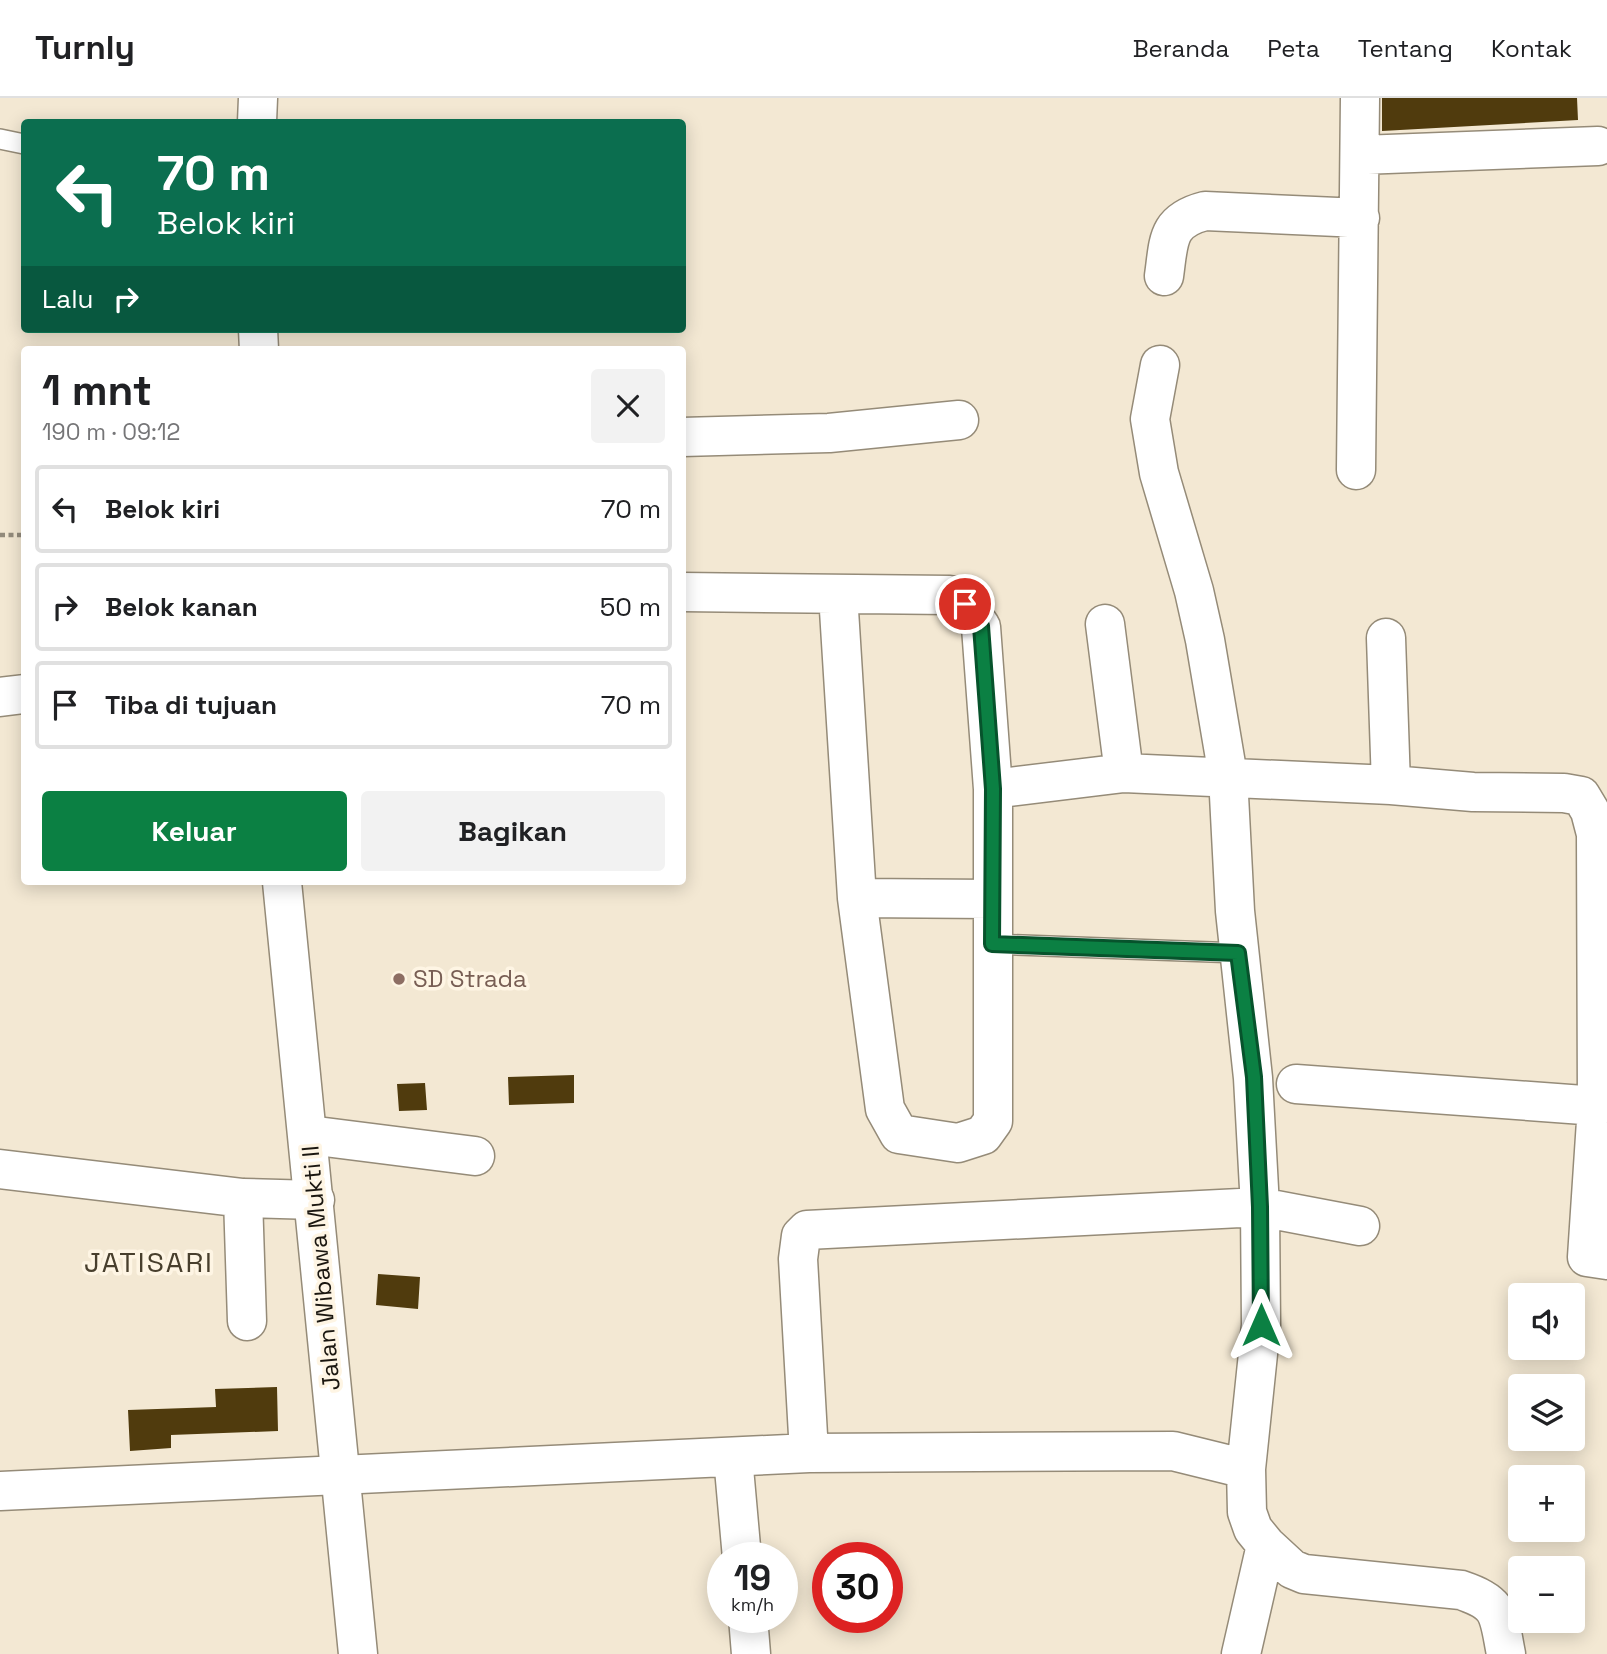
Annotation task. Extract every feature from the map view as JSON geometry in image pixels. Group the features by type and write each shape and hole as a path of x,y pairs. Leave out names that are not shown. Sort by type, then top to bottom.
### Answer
{"street":[{"path":"257,119 258,98"},
{"path":"1356,470 1360,98"},
{"path":"1361,155 1598,146"},
{"path":"1164,276 1170,236 1174,227 1190,215 1205,211 1360,218"},
{"path":"1160,365 1150,419 1159,473 1194,590 1228,776 1238,953 1254,1077 1260,1207 1261,1325 1246,1469 1247,1512 1253,1529 1266,1545 1292,1569 1304,1574 1461,1590 1485,1598 1493,1605 1506,1654"},
{"path":"686,438 829,433 959,420"},
{"path":"686,592 950,595 965,604 981,626 993,789 993,1121 984,1135 958,1143 899,1135 885,1109 857,898 838,594"},
{"path":"1105,624 1124,773"},
{"path":"1386,638 1391,785"},
{"path":"0,696 21,694"},
{"path":"993,789 1124,773 1228,776 1473,792 1564,793 1581,796 1590,811 1596,834 1597,1258"},
{"name":"Jalan Wibawa Mukti II","path":"282,885 358,1654"},
{"path":"857,898 992,899"},
{"path":"1296,1084 1597,1106"},
{"path":"309,1135 475,1156"},
{"path":"0,1169 243,1198 315,1200"},
{"path":"243,1198 247,1321"},
{"path":"809,1453 798,1259 801,1236 807,1230 1260,1207 1360,1226"},
{"path":"0,1491 809,1453 1172,1451 1246,1469"},
{"path":"733,1457 741,1542"},
{"path":"1241,1654 1266,1545"},
{"path":"749,1633 751,1654"}],"lane":[{"path":"0,139 21,143"},
{"path":"992,944 1238,953"}],"path":[{"path":"0,535 21,535"}],"building":[{"path":"1382,98 1577,98 1578,120 1382,131"},
{"path":"574,1075 574,1103 509,1105 508,1077"},
{"path":"425,1083 427,1110 399,1111 397,1084"},
{"path":"378,1274 420,1277 418,1309 376,1305"},
{"path":"277,1387 278,1431 171,1435 171,1448 130,1451 128,1410 216,1407 215,1389"}],"place":[{"name":"SD Strada","path":"399,979"}],"district":[{"name":"JATISARI","path":"149,1262"}],"route":[{"path":"965,604 981,626 993,789 992,944 1238,953 1254,1077 1260,1207 1261,1325"}]}
